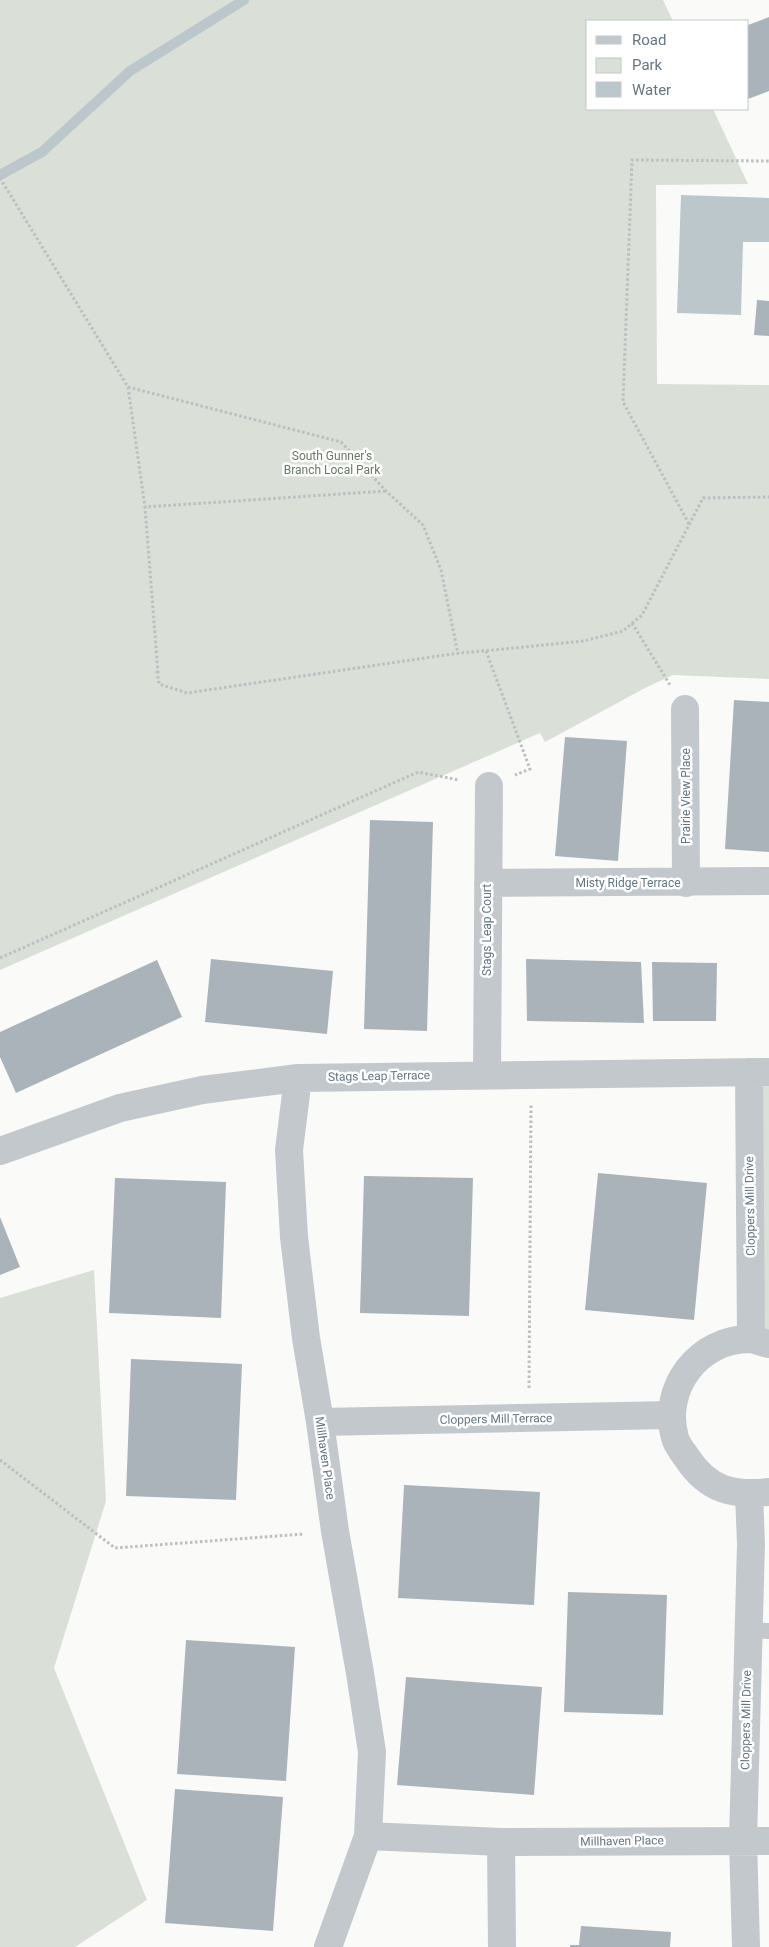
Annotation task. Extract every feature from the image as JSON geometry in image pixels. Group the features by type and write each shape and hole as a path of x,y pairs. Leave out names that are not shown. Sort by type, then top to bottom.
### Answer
{"street":[{"name":"Prairie View Place","path":"685,708 686,883"},
{"name":"Stags Leap Court","path":"487,1074 489,786"},
{"name":"Misty Ridge Terrace","path":"488,883 769,881"},
{"name":"Stags Leap Terrace","path":"0,1151 120,1108 202,1090 298,1078 487,1074 759,1072"},
{"name":"Cloppers Mill Drive","path":"759,1072 760,1342"},
{"name":"Millhaven Place","path":"298,1078 289,1150 294,1237 306,1338 335,1532 372,1752 368,1836 328,1947"},
{"path":"759,1493 729,1491 711,1484 696,1471 675,1440 671,1415 674,1395 681,1381 690,1367 706,1351 727,1343 760,1342"},
{"name":"Cloppers Mill Terrace","path":"320,1422 671,1415"},
{"name":"Cloppers Mill Drive","path":"746,1947 756,1841 759,1630 751,1544 759,1493"},
{"name":"Millhaven Place","path":"368,1836 501,1842 756,1841"},
{"path":"501,1842 502,1947"}],"path":[{"path":"689,524 623,402 632,160 769,161"},
{"path":"0,178 128,387 145,506 159,684"},
{"path":"128,387 341,442 386,491 423,525 440,570 458,654"},
{"path":"145,506 386,491"},
{"path":"159,684 187,693 458,654 584,642 623,631 642,615 703,498 769,497"},
{"path":"632,623 685,708"},
{"path":"486,651 530,769"},
{"path":"157,671 159,684"},
{"path":"0,958 418,772 489,786"},
{"path":"528,1419 532,1074"},
{"path":"0,1460 115,1548 335,1532"}],"green space":[{"name":"South Gunner's Branch Local Park","path":"0,0 663,0 673,20 586,20 586,110 713,110 748,184 656,185 657,384 769,385 769,679 673,675 545,742 540,733 0,970"},
{"path":"749,1072 769,1072 769,1357 751,1339"},
{"path":"94,1270 106,1501 54,1668 147,1900 75,1947 0,1947 0,1298"}],"water":[{"path":"681,195 769,198 769,242 743,242 741,315 677,313"}],"building":[{"path":"769,17 769,91 749,99 749,25"},
{"path":"757,300 769,301 769,336 754,335"},
{"path":"734,700 769,702 769,852 725,849"},
{"path":"565,737 627,741 618,861 555,856"},
{"path":"370,820 433,822 427,1031 364,1029"},
{"path":"211,959 333,971 327,1034 205,1022"},
{"path":"526,959 641,962 644,1023 527,1021"},
{"path":"157,960 182,1017 16,1093 0,1057 0,1032"},
{"path":"652,962 717,963 716,1021 653,1021"},
{"path":"598,1173 707,1183 694,1320 585,1310"},
{"path":"364,1176 473,1178 469,1316 360,1313"},
{"path":"115,1178 226,1182 221,1318 109,1313"},
{"path":"0,1217 20,1267 0,1275"},
{"path":"131,1359 242,1364 236,1500 126,1496"},
{"path":"404,1485 540,1492 534,1605 398,1598"},
{"path":"568,1592 667,1595 663,1715 564,1712"},
{"path":"186,1640 295,1647 286,1781 177,1774"},
{"path":"406,1677 542,1687 534,1795 397,1785"},
{"path":"175,1789 283,1797 273,1931 165,1923"},
{"path":"581,1926 671,1932 670,1947 570,1947 570,1945 579,1945"}],"waterway":[{"path":"0,175 42,152 130,71 244,0"}]}
